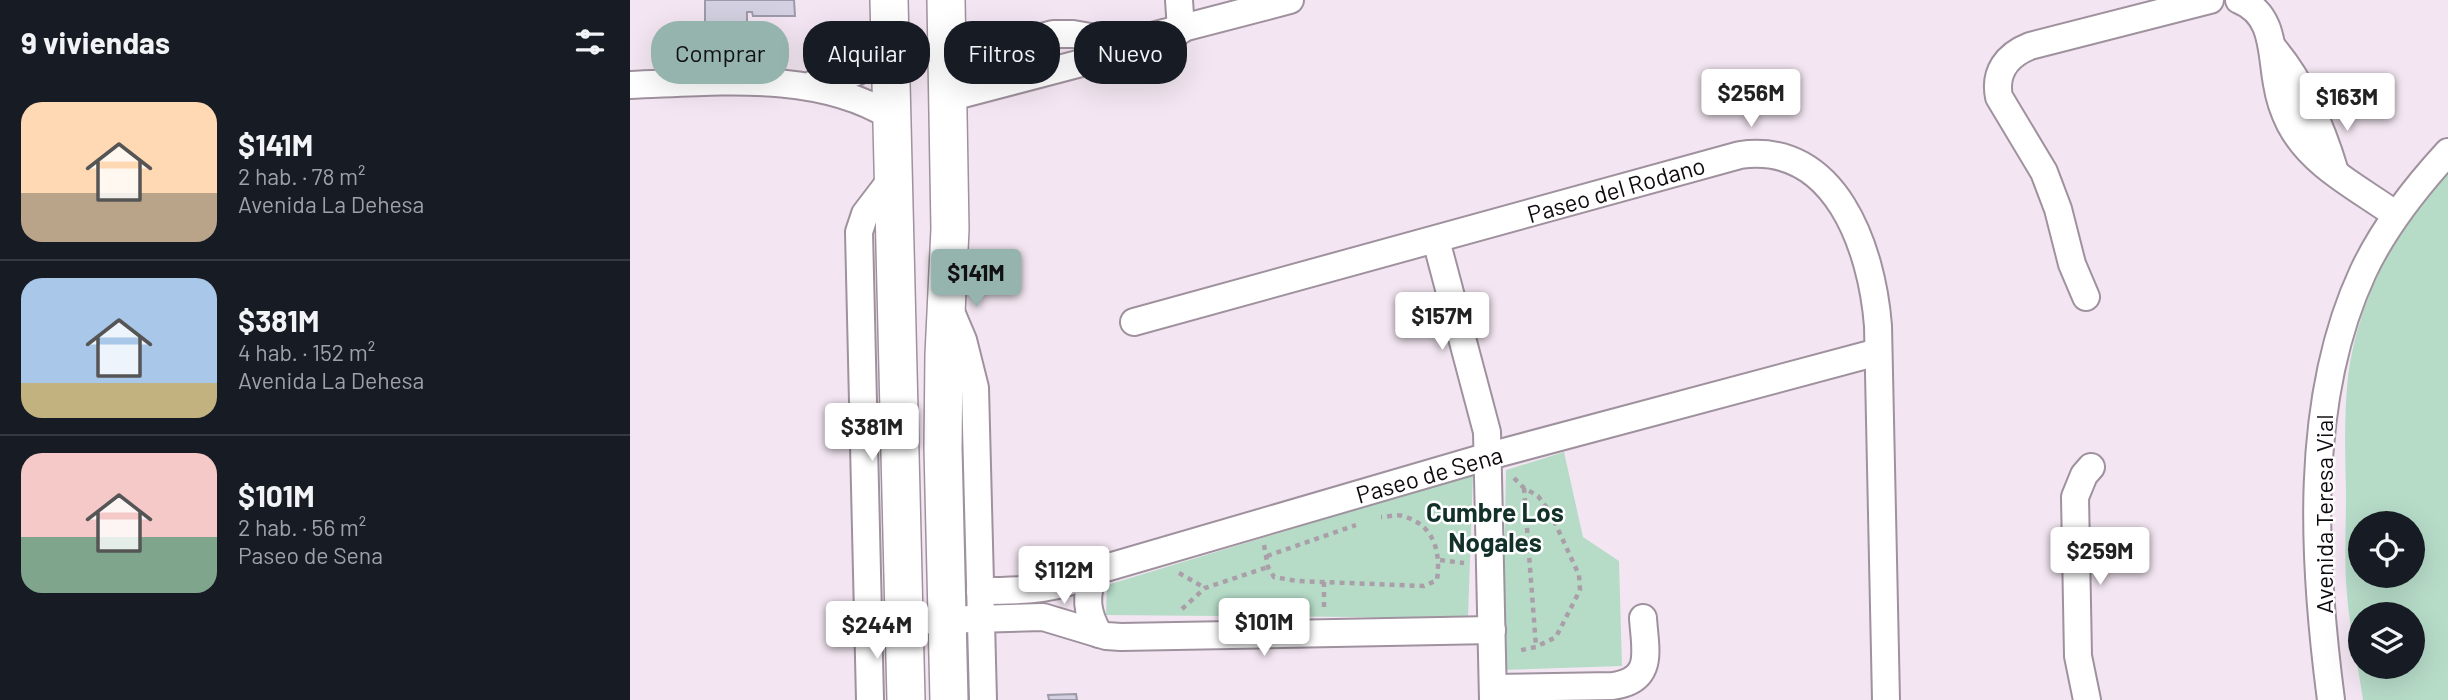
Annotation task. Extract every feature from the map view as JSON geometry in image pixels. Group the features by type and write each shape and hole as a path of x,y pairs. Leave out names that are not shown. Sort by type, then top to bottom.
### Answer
{"street":[{"path":"1179,0 1180,21"},
{"path":"1187,28 1290,0"},
{"path":"2086,297 2072,264 2059,209 2044,172 1999,97 1997,87 2002,67 2015,53 2030,46 2210,0"},
{"path":"2239,0 2255,9 2274,49 2302,90 2335,172 2396,215"},
{"path":"891,1 891,21"},
{"path":"943,2 944,21"},
{"path":"948,97 1074,65"},
{"path":"630,85 700,82 803,85 862,100 892,117"},
{"path":"803,85 808,84"},
{"path":"891,84 906,700"},
{"path":"948,84 950,229 943,448 964,620 982,700"},
{"name":"Paseo del Rodano","path":"1134,323 1740,155 1755,152 1778,155 1800,163 1814,173 1849,216 1867,257 1876,301 1886,700"},
{"name":"Avenida Teresa Vial","path":"2331,700 2321,606 2318,539 2320,447 2330,372 2350,303 2363,272 2396,215 2448,152"},
{"path":"893,165 915,171 934,171 949,164"},
{"path":"870,700 859,232 864,214 893,165"},
{"path":"1436,240 1482,407 1489,456 1493,694 1613,686 1630,682 1641,673 1644,665 1643,618"},
{"path":"947,303 963,340 975,388 980,591 964,620 949,700"},
{"name":"Paseo de Sena","path":"980,591 1054,588 1094,572 1489,456 1878,352"},
{"path":"2087,700 2077,647 2075,498 2084,475 2091,467"},
{"path":"1094,572 1087,602 1092,622 1099,634"},
{"path":"905,621 1043,617 1099,634 1121,637 1492,630"}],"path":[{"path":"1489,456 1524,488 1538,495 1550,512 1575,564 1580,590 1556,637 1536,647 1493,657"},
{"path":"1524,488 1536,647"},
{"path":"1363,522 1267,556 1268,567 1274,577 1297,580 1424,586 1437,580 1440,559 1428,529 1402,515 1375,518"},
{"path":"1177,636 1181,609 1205,588 1268,567"}],"green space":[{"path":"2448,174 2448,700 2363,700 2360,679 2425,679 2425,602 2348,602 2345,557 2346,405 2353,348 2370,293 2411,217"},
{"path":"1564,452 1583,537 1619,561 1622,666 1502,670 1506,470"},
{"path":"1473,474 1468,618 1106,615 1107,585"}],"building":[{"path":"705,0 794,0 795,16 753,16 752,12 747,12 747,21 705,21"},
{"path":"1076,694 1077,700 1049,700 1048,695"}],"district":[{"name":"Cumbre Los Nogales","path":"1495,526"}]}
